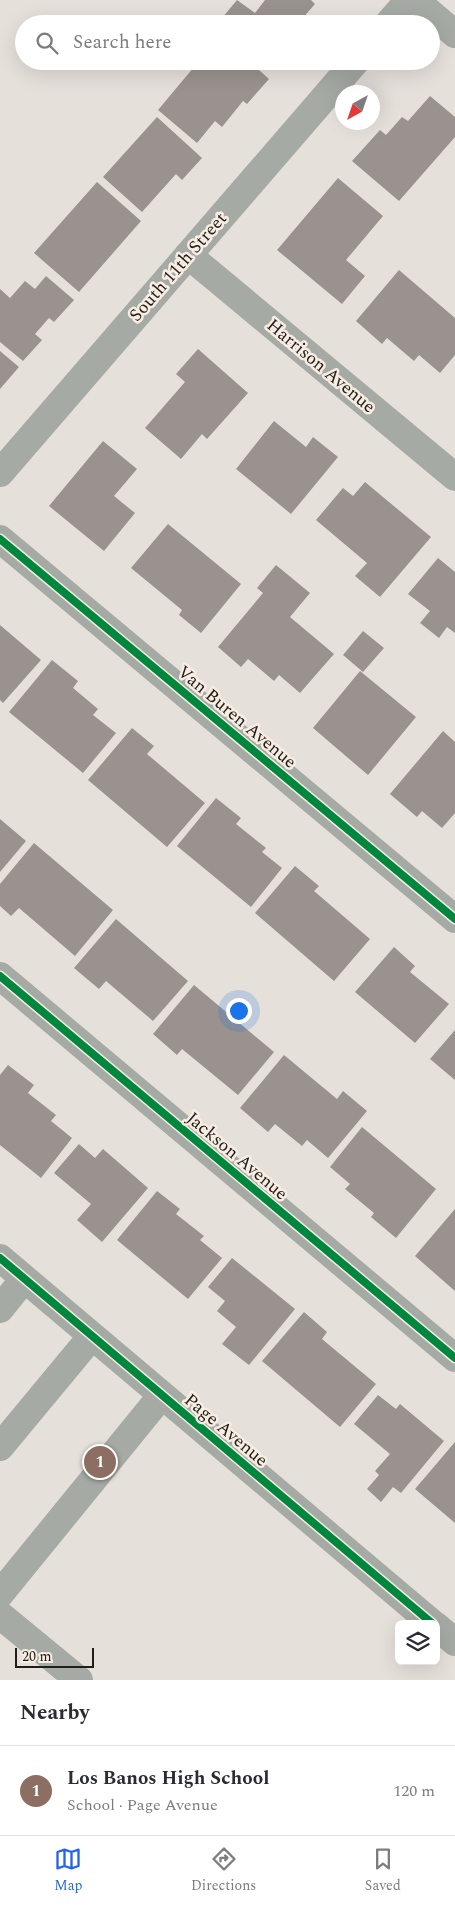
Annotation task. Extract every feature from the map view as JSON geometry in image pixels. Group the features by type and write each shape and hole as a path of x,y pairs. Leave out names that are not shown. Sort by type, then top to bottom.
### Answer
{"street":[{"path":"396,15 409,0"},
{"path":"414,0 432,15"},
{"path":"440,22 455,34"},
{"name":"South 11th Street","path":"0,473 348,70"},
{"name":"Harrison Avenue","path":"188,255 455,477"},
{"name":"Van Buren Avenue","path":"0,539 455,919"},
{"name":"Jackson Avenue","path":"0,976 455,1358"},
{"name":"Page Avenue","path":"0,1258 428,1620"},
{"path":"0,1309 24,1279"},
{"path":"0,1447 92,1336"},
{"path":"0,1594 162,1395"},
{"path":"0,1615 79,1680"},
{"path":"440,1629 455,1642"}],"building":[{"path":"237,0 255,13 265,0 311,0 315,4 305,15 224,15"},
{"path":"191,70 259,70 269,79 247,104 243,101 222,127 215,121 197,143 158,110"},
{"path":"430,96 455,117 455,137 399,201 352,161 380,130 386,135 402,117 408,121"},
{"path":"157,117 202,158 182,180 176,174 142,212 103,177"},
{"path":"338,178 383,216 346,260 365,276 342,304 277,250"},
{"path":"97,182 141,221 79,292 34,253"},
{"path":"399,270 455,318 455,355 440,373 419,355 414,361 387,338 382,344 356,321"},
{"path":"46,276 74,300 54,322 49,318 35,334 42,340 23,361 0,342 0,289 10,298 25,281 35,289"},
{"path":"198,349 248,393 207,439 202,434 181,459 145,428 185,382 176,374"},
{"path":"0,351 19,367 0,389"},
{"path":"274,421 306,447 313,437 338,457 291,514 236,469"},
{"path":"103,441 137,469 114,496 135,513 104,551 49,506"},
{"path":"365,482 431,537 380,597 355,576 367,563 316,520 343,488 353,496"},
{"path":"168,524 241,584 201,633 179,615 182,610 131,568"},
{"path":"438,558 455,572 455,633 447,627 439,638 420,623 430,611 408,594"},
{"path":"276,565 310,593 290,617 334,654 300,693 279,675 274,681 248,659 241,667 218,647 263,593 257,588"},
{"path":"0,625 41,660 3,703 0,700"},
{"path":"363,631 384,648 363,672 343,655"},
{"path":"52,660 78,681 73,688 98,709 93,715 116,733 83,773 9,712"},
{"path":"360,671 416,717 368,775 313,728"},
{"path":"132,728 154,746 147,754 205,803 167,847 88,780"},
{"path":"443,731 455,742 455,813 442,828 422,811 417,817 390,794"},
{"path":"216,798 241,818 236,824 266,848 262,852 282,868 251,907 177,846"},
{"path":"0,819 26,841 0,872"},
{"path":"34,843 113,910 75,956 19,908 11,916 0,906 0,884"},
{"path":"295,866 319,886 314,891 370,939 334,981 255,913"},
{"path":"116,919 188,981 153,1021 106,981 99,989 74,968"},
{"path":"394,947 415,966 410,972 449,1004 415,1043 355,992"},
{"path":"194,985 274,1052 238,1095 182,1049 177,1055 153,1034"},
{"path":"455,1030 455,1080 430,1059"},
{"path":"284,1055 337,1099 343,1091 367,1111 328,1158 307,1140 302,1146 275,1124 268,1132 240,1108"},
{"path":"8,1065 34,1085 28,1093 56,1115 51,1121 72,1138 41,1178 0,1145 0,1075"},
{"path":"362,1127 436,1189 396,1238 371,1217 374,1213 345,1189 350,1184 330,1167"},
{"path":"79,1144 95,1158 103,1149 148,1188 102,1242 77,1220 91,1204 54,1173"},
{"path":"157,1191 180,1209 176,1214 204,1236 200,1240 222,1258 188,1299 117,1240"},
{"path":"455,1209 455,1291 415,1256"},
{"path":"232,1258 295,1309 249,1365 222,1344 236,1327 217,1311 225,1301 208,1287"},
{"path":"304,1312 327,1332 322,1339 376,1384 340,1427 262,1361"},
{"path":"378,1395 396,1409 400,1404 444,1441 401,1493 393,1487 381,1502 367,1489 379,1475 375,1471 390,1454 354,1424"},
{"path":"455,1442 455,1523 415,1489"}],"cycle path":[{"path":"0,539 455,919"},
{"path":"0,976 455,1358"},
{"path":"0,1258 428,1620"}],"place":[{"name":"Los Banos High School","path":"100,1462"}]}
